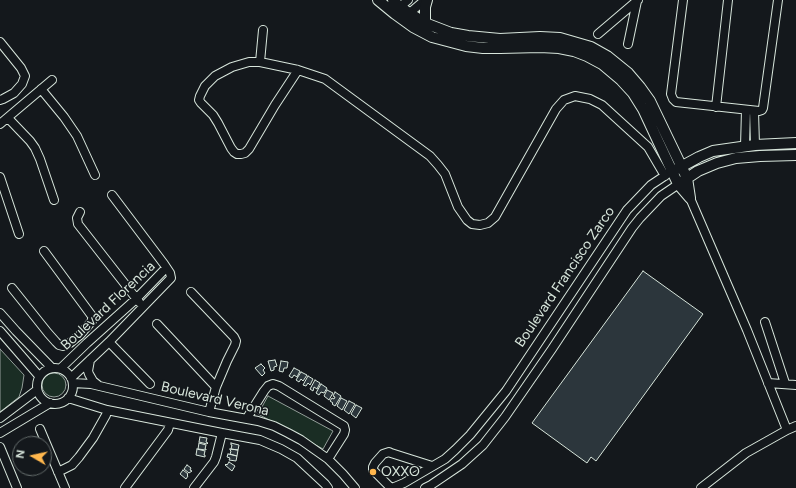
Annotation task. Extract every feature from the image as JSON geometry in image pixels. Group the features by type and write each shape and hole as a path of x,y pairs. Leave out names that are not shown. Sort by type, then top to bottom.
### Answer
{"main road":[{"path":"378,0 401,9 425,23 468,36 500,39 540,37 560,38 591,47 607,56 628,73 650,101 682,166 683,181 690,198"},
{"path":"425,23 426,0"},
{"path":"401,9 413,27 432,37 466,46 500,48 559,48 587,56 597,62 621,80 633,93 643,109 668,173 683,181"},
{"name":"Boulevard Francisco Zarco","path":"668,173 713,151 750,146 796,143"},
{"name":"Boulevard Francisco Zarco","path":"683,181 698,171 716,163 736,158 796,155"}],"street":[{"path":"401,9 426,0"},
{"path":"598,34 637,0"},
{"path":"628,44 637,0"},
{"path":"683,0 671,94 673,99 676,102 754,111 762,110 778,0"},
{"path":"716,107 728,0"},
{"path":"260,62 263,30"},
{"path":"0,42 21,68 25,76 22,84 14,93 0,100"},
{"path":"298,70 271,110 249,149 245,153 237,154 231,148 213,115 199,100 200,96 205,86 215,76 232,67 249,62 260,62 298,70 325,79 430,156 445,174 458,207 467,220 472,224 480,225 488,223 495,217 556,109 564,100 575,96 590,99 602,105 648,147 668,173"},
{"path":"0,124 52,80"},
{"path":"41,89 64,117 77,136 95,175"},
{"path":"14,93 23,104"},
{"path":"746,110 750,146"},
{"path":"750,146 754,111"},
{"path":"8,118 35,148 54,200"},
{"name":"Boulevard Francisco Zarco","path":"391,488 404,483 445,459 486,417 506,391 627,210 651,185 668,173"},
{"path":"0,177 19,234"},
{"name":"Boulevard Francisco Zarco","path":"425,488 462,464 483,445 505,417 552,350 632,228 661,196 683,181"},
{"path":"112,195 166,268"},
{"path":"690,198 747,330 787,430"},
{"path":"80,212 76,218 78,224 143,307"},
{"path":"12,288 56,342 63,346 67,345 80,335 92,321 92,316 44,251"},
{"name":"Boulevard Florencia","path":"61,368 136,299 166,268 171,275 171,278 72,380"},
{"path":"191,292 234,337 236,341 216,387 209,412"},
{"path":"0,313 51,367"},
{"path":"765,322 785,383"},
{"path":"157,324 216,387"},
{"path":"0,332 39,376"},
{"path":"80,335 87,343"},
{"path":"108,342 150,384"},
{"path":"90,360 88,371 89,374 93,381 101,386"},
{"path":"51,367 61,368 65,370 72,380 73,388 71,394 63,402 56,404 50,403 39,396 37,382 39,376 46,369 51,367"},
{"name":"Boulevard Verona","path":"72,380 209,412 247,418 274,426 288,433 328,459 355,488"},
{"path":"768,383 785,383 796,385"},
{"path":"247,418 264,390 273,384 279,386 344,426 344,434 328,459"},
{"path":"37,390 0,419 2,431 50,403"},
{"path":"68,398 107,410 260,440 297,458 328,488"},
{"path":"58,472 72,465 79,457 93,438 106,415 107,410"},
{"path":"125,488 168,430 170,423"},
{"path":"701,488 746,453 796,426"},
{"path":"40,429 65,488"},
{"path":"194,488 214,462 222,433"},
{"path":"0,447 17,488"},
{"path":"391,488 373,470 373,467 383,454 389,452 432,466"}],"green space":[{"path":"0,349 24,375 19,397 0,412"},
{"path":"54,373 63,376 66,385 63,394 54,397 45,394 42,385 45,376"},
{"path":"268,396 333,431 323,449 258,414"}],"building":[{"path":"643,271 703,314 596,461 591,457 587,463 532,423"},
{"path":"275,360 277,366 271,371 268,361"},
{"path":"281,361 288,362 287,368 284,368 283,372 279,371"},
{"path":"261,364 265,368 263,370 265,373 262,376 255,368"},
{"path":"294,368 300,371 297,377 294,375 292,378 289,376"},
{"path":"301,372 307,375 303,381 301,379 299,382 296,380"},
{"path":"308,376 313,379 310,385 308,383 306,386 303,385"},
{"path":"315,380 320,383 317,389 314,387 313,391 310,389"},
{"path":"321,384 327,388 324,393 321,392 319,395 316,393"},
{"path":"327,390 333,393 329,400 324,396"},
{"path":"335,392 341,396 335,406 330,401 332,398 334,399 335,397 333,396"},
{"path":"341,398 347,401 342,410 337,406"},
{"path":"349,401 355,404 349,414 344,410"},
{"path":"356,405 362,408 356,418 351,414"},
{"path":"200,437 207,438 206,442 208,443 199,442"},
{"path":"199,443 206,445 206,450 198,449"},
{"path":"231,443 239,445 238,450 231,449"},
{"path":"197,449 205,451 205,457 196,455"},
{"path":"230,449 238,450 237,456 230,454"},
{"path":"228,454 237,456 236,461 229,460 230,458 227,457"},
{"path":"229,462 235,466 232,471 225,465"},
{"path":"187,465 192,471 189,473 184,469"},
{"path":"183,470 188,474 186,479 180,474"}],"place":[{"name":"OXXO","path":"373,472"}]}
